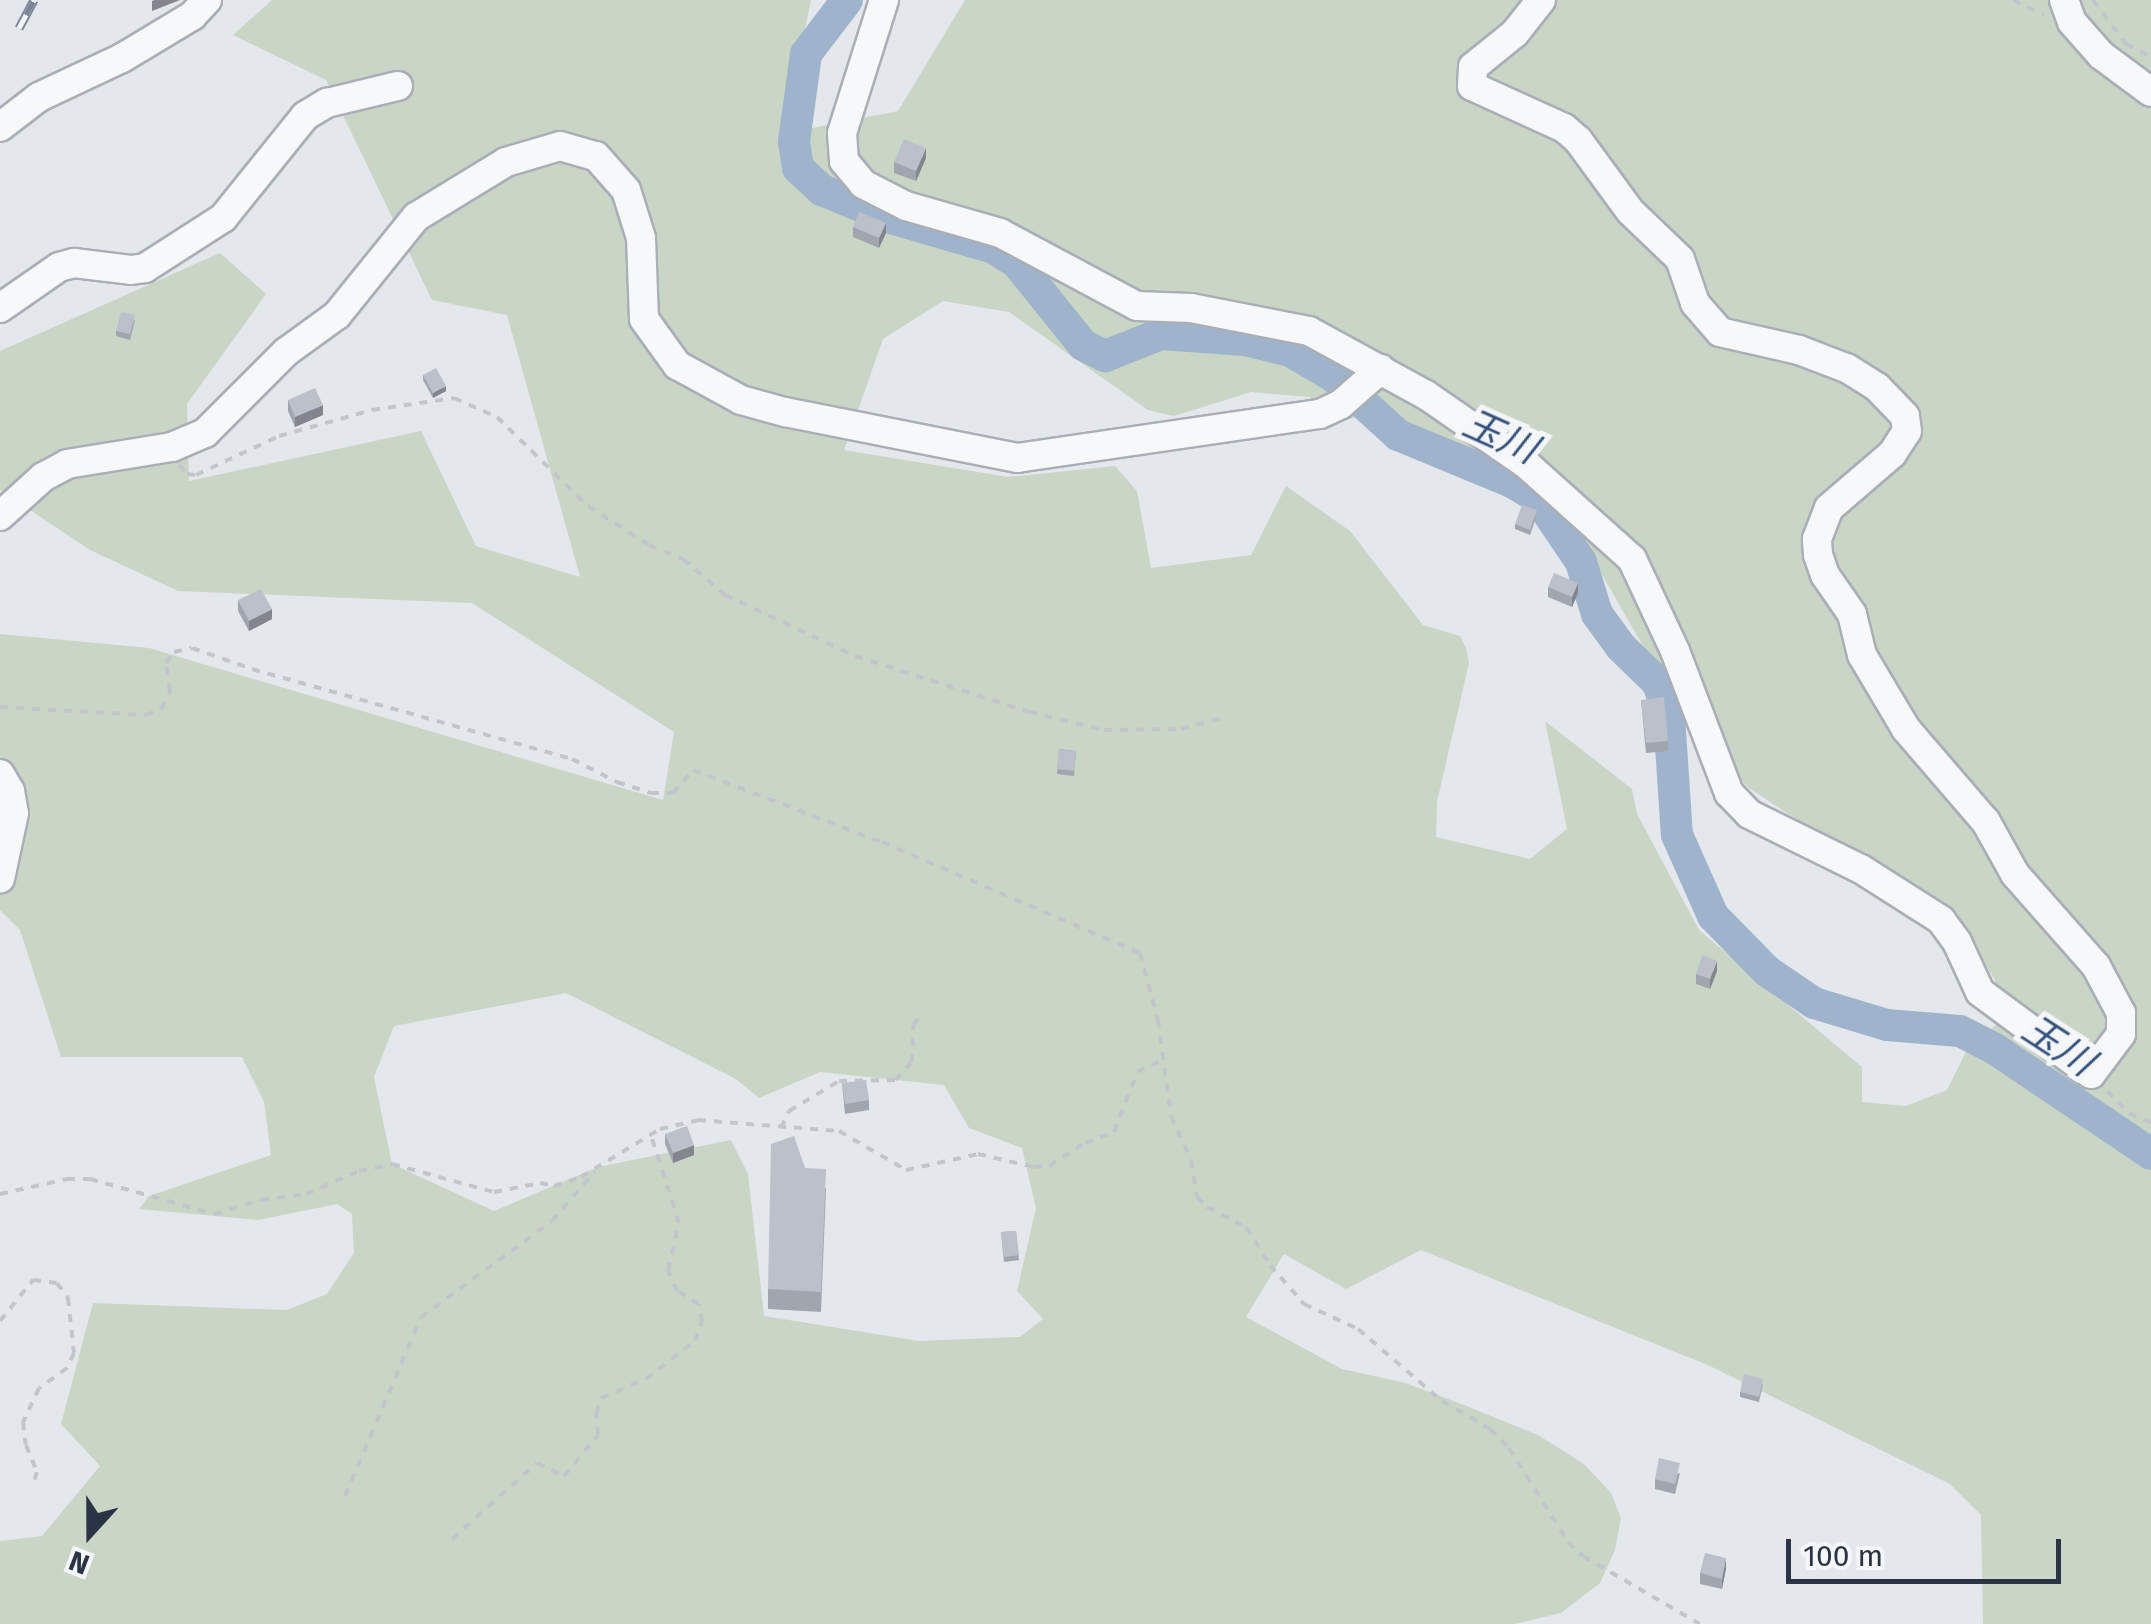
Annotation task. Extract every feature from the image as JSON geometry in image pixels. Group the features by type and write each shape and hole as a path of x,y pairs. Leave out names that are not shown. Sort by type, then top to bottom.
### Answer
{"street":[{"path":"0,127 38,97 122,58 192,16 207,0"},
{"path":"884,0 842,133 844,161 863,184 906,206 1000,232 1137,306 1191,308 1309,331 1373,376 1526,464 1626,552 1674,650 1728,793 1749,814 1861,869 1940,920 1957,942 1980,992 2091,1074 2121,1034 2121,1013 2096,966 2015,874 1986,822 1906,729 1862,654 1852,614 1825,575 1818,554 1817,538 1828,508 1892,454 1907,430 1905,416 1886,394 1846,368 1799,350 1720,332 1695,303 1680,259 1630,211 1578,140 1564,128 1480,94 1472,86 1472,67 1515,33 1541,0"},
{"path":"2068,11 2101,54 2151,92"},
{"path":"0,308 59,267 74,263 130,270 145,268 223,218 305,116 326,103 398,86"},
{"path":"0,516 42,477 67,464 172,447 221,421 264,372 337,315 416,217 506,162 560,146 596,156 626,190 641,238 644,319 661,345 678,365 742,400 1016,458 1320,414 1341,404 1373,376"},
{"path":"0,774 10,791 14,812 0,878"}],"path":[{"path":"2013,0 2052,19 2068,11"},
{"path":"2093,0 2126,44 2151,58"},
{"path":"172,447 182,469 196,476 278,436 372,410 454,398 497,417 588,506 650,545 683,559 724,595 855,656 1030,712 1104,730 1182,729 1222,718"},
{"path":"0,707 146,715 161,709 170,691 166,663 174,652 192,648 252,669 572,759 651,794 672,793 693,770 899,849 1140,953 1151,984 1171,1116 1191,1160 1197,1196 1207,1207 1246,1227 1270,1265 1304,1304 1358,1328 1426,1388 1490,1429 1508,1448 1568,1542 1583,1556 1700,1624"},
{"path":"781,1128 790,1112 839,1080 895,1080 912,1062 913,1025 922,1014"},
{"path":"0,1194 67,1179 90,1179 214,1214 260,1200 306,1194 359,1171 392,1164 494,1192 540,1184 554,1186 598,1167 677,1122 698,1120 839,1131 906,1170 978,1154 1034,1168 1049,1166 1085,1143 1114,1132 1137,1072 1160,1061"},
{"path":"2091,1074 2129,1113 2151,1124"},
{"path":"452,1539 537,1464 564,1476 598,1434 596,1413 601,1398 646,1379 695,1342 702,1322 699,1304 678,1292 668,1270 679,1222 651,1134"},
{"path":"344,1496 420,1317 552,1221 598,1167"},
{"path":"0,1321 33,1280 57,1283 68,1298 74,1353 67,1368 39,1388 23,1422 26,1445 37,1472 33,1484"}],"green space":[{"path":"272,0 811,0 795,78 792,132 898,111 965,0 2151,0 2151,1624 1983,1624 1981,1515 1950,1484 1710,1366 1421,1250 1346,1289 1284,1254 1246,1317 1342,1369 1406,1383 1469,1407 1538,1435 1584,1464 1611,1493 1621,1518 1615,1550 1600,1583 1561,1613 1514,1624 0,1624 0,1541 42,1536 100,1466 61,1424 93,1303 287,1310 327,1294 354,1253 352,1214 337,1204 258,1220 139,1209 149,1196 271,1155 264,1102 242,1057 61,1057 20,930 0,910 0,634 149,648 663,800 674,732 472,603 178,591 90,550 0,490 0,351 220,253 266,294 187,404 189,481 421,431 476,546 580,577 507,315 432,300 326,80 233,35","holes":["943,301 1009,312 1148,410 1174,416 1251,392 1309,397 1347,419 1387,412 1563,506 1689,727 1749,788 1965,931 1995,980 1997,1024 1967,1050 1947,1090 1906,1106 1862,1102 1862,1067 1699,930 1637,814 1632,789 1545,721 1567,829 1530,859 1436,837 1437,802 1469,663 1466,648 1460,636 1423,625 1350,531 1286,486 1251,555 1151,568 1137,491 1115,466 1008,477 844,450 883,339","566,993 736,1079 759,1098 820,1072 944,1085 969,1128 1022,1148 1036,1208 1017,1291 1043,1319 1020,1337 919,1341 764,1316 748,1174 731,1140 598,1167 494,1211 392,1164 374,1077 394,1026"]}],"building":[{"path":"904,139 926,148 916,171 894,162"},
{"path":"859,212 886,223 879,238 853,227"},
{"path":"121,312 135,315 130,334 116,331"},
{"path":"436,368 446,386 433,393 423,375"},
{"path":"315,388 323,405 295,417 288,400"},
{"path":"1522,505 1537,510 1530,530 1515,524"},
{"path":"1554,573 1578,583 1572,597 1548,587"},
{"path":"261,589 272,609 249,621 238,600"},
{"path":"1664,697 1668,741 1646,743 1641,700"},
{"path":"1059,749 1076,751 1074,771 1057,769"},
{"path":"1702,955 1717,961 1710,979 1696,974"},
{"path":"866,1080 869,1100 845,1104 842,1083"},
{"path":"687,1126 694,1145 673,1153 665,1134"},
{"path":"794,1136 805,1168 826,1169 821,1292 768,1289 771,1144"},
{"path":"1016,1231 1019,1255 1004,1257 1001,1232"},
{"path":"1744,1374 1763,1379 1759,1397 1740,1392"},
{"path":"1659,1458 1680,1463 1675,1484 1655,1479"},
{"path":"1705,1553 1726,1558 1722,1579 1700,1573"}],"waterway":[{"name":"玉川","path":"847,0 806,54 794,142 798,168 822,190 887,217 994,248 1017,263 1083,345 1105,356 1161,334 1245,340 1290,351 1333,376 1398,435 1512,482 1537,497 1581,562 1597,614 1621,647 1658,683 1669,716 1677,835 1713,916 1767,971 1814,1003 1887,1025 1960,1031 1995,1049 2151,1154"}],"railway":[{"path":"19,28 34,0"}]}
